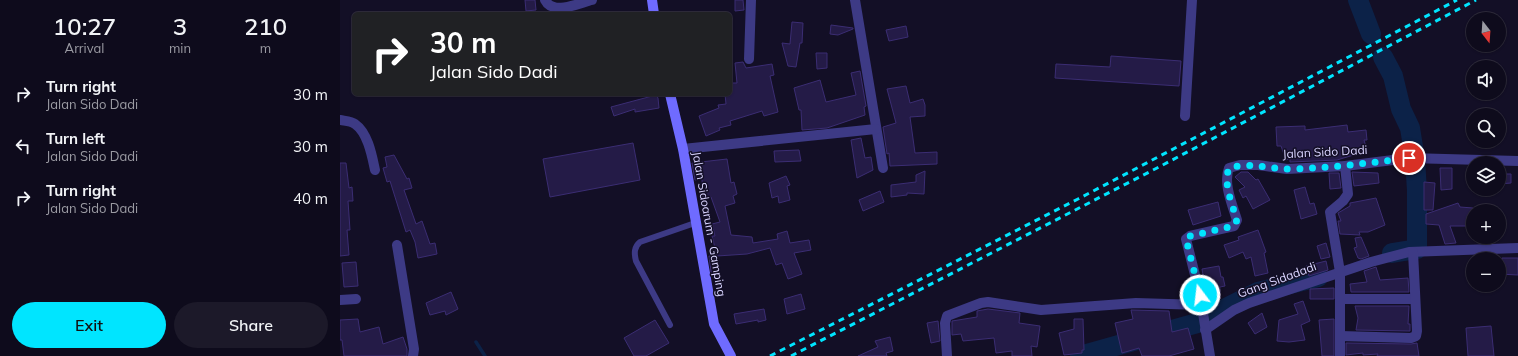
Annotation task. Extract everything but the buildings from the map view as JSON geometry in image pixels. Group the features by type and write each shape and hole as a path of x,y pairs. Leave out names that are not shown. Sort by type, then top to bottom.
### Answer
{"main road":[{"path":"652,0 654,12"},
{"name":"Jalan Sidoarum - Gamping","path":"670,96 682,149 714,324 729,355"}],"street":[{"path":"545,0 548,5 558,8 592,0"},
{"path":"749,59 751,0"},
{"path":"855,0 883,168"},
{"path":"1185,116 1192,0"},
{"path":"340,120 355,123 360,130 372,154 375,170"},
{"path":"682,149 876,129"},
{"name":"Jalan Sido Dadi","path":"1202,309 1186,245 1187,237 1234,226 1237,220 1227,183 1229,168 1240,165 1258,165 1288,169 1345,166 1409,158 1518,161"},
{"path":"1340,356 1339,270 1330,212 1343,201 1348,194 1345,166"},
{"path":"397,245 414,349 413,356"},
{"name":"Gang Sidadadi","path":"1205,330 1234,310 1249,303 1339,270 1413,252 1518,248"},
{"path":"1340,336 1412,338 1416,336 1413,252"},
{"path":"340,300 356,299"},
{"path":"1340,299 1415,299"},
{"path":"947,356 945,323 947,316 981,302 1041,310 1136,303 1202,309 1210,356"}],"lane":[{"path":"670,325 636,261 636,245 640,242 695,223"}],"waterway":[{"path":"1358,0 1371,34"},
{"path":"1383,57 1393,76 1401,109 1410,128 1415,159 1417,191 1417,249 1392,253"},
{"path":"1080,356 1208,320 1228,307 1258,292 1318,277"},
{"path":"476,342 485,356"}],"railway":[{"path":"770,356 1078,199 1457,0"},
{"path":"791,356 1157,168 1476,0"}],"route":[{"path":"1200,295 1186,245 1186,239 1190,236 1234,226 1237,220 1227,183 1229,168 1240,165 1258,165 1288,169 1345,166 1409,158"}]}
